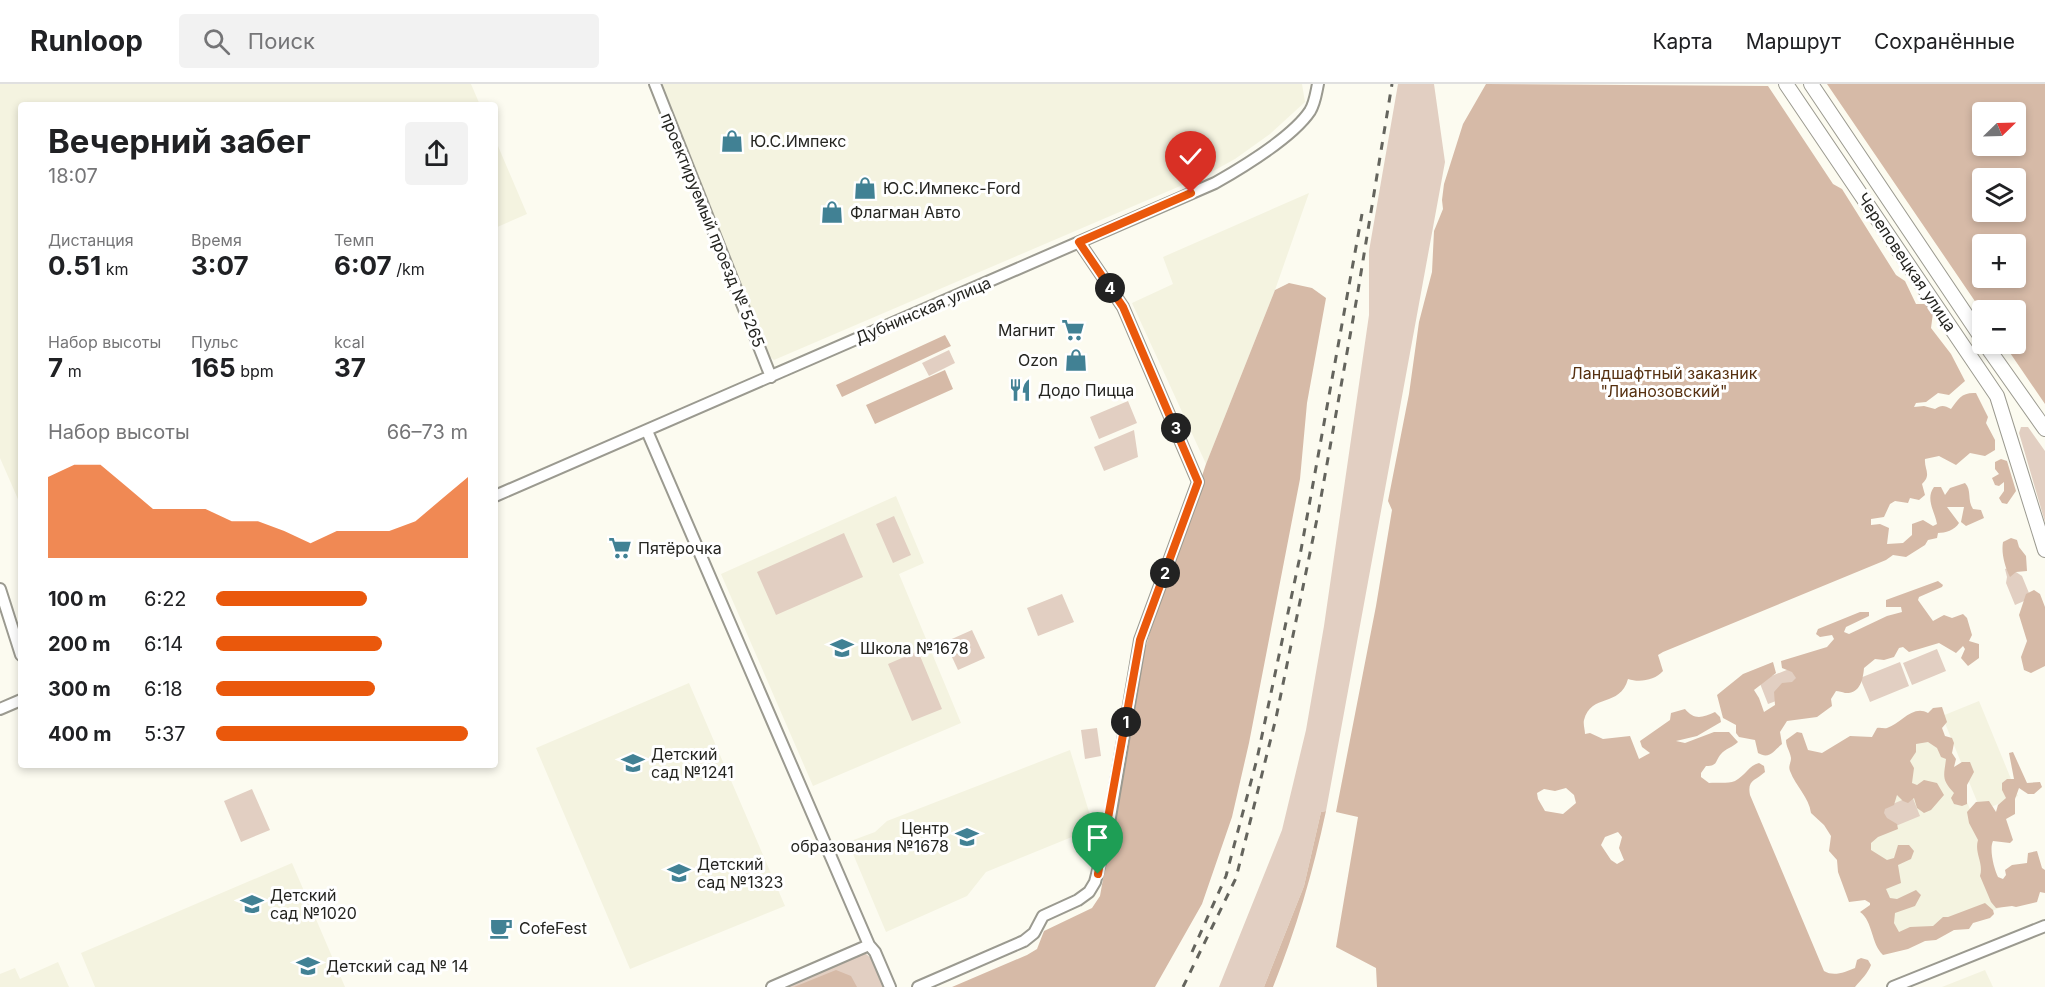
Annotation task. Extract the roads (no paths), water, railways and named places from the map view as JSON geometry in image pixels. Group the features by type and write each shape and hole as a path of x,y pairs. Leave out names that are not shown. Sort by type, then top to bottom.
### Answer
{"main road":[{"name":"Череповецкая улица","path":"1786,84 1997,396 2044,548"},
{"name":"Череповецкая улица","path":"1810,84 1972,324"},
{"name":"Череповецкая улица","path":"1992,354 2045,429"}],"street":[{"name":"проектируемый проезд № 5265","path":"655,84 771,377"},
{"name":"Дубнинская улица","path":"498,495 1215,183 1251,161 1302,120 1314,103 1318,84"},
{"path":"918,987 1024,941 1034,933 1043,916 1078,900 1089,892 1095,882 1107,835 1140,640 1198,482 1123,307 1079,242"},
{"path":"647,431 869,945 875,952 890,987"},
{"path":"0,589 18,646"},
{"path":"0,709 18,701"},
{"path":"1893,987 2045,926"},
{"path":"772,987 869,945"}],"railway":[{"path":"1183,987 1236,878 1276,718 1318,514 1392,84"},
{"path":"1192,952 1226,876 1257,759 1299,561 1362,214"}],"place":[{"name":"Ю.С.Импекс","path":"732,141"},
{"name":"Ю.С.Импекс-Ford","path":"865,188"},
{"name":"Флагман Авто","path":"832,212"},
{"name":"Магнит","path":"1073,330"},
{"name":"Ozon","path":"1076,360"},
{"name":"Додо Пицца","path":"1020,390"},
{"name":"Пятёрочка","path":"620,548"},
{"name":"Школа №1678","path":"842,648"},
{"name":"Детский сад №1241","path":"633,763"},
{"name":"Центр образования №1678","path":"967,837"},
{"name":"Детский сад №1323","path":"679,873"},
{"name":"Детский сад №1020","path":"252,904"},
{"name":"CofeFest","path":"501,928"},
{"name":"Детский сад № 14","path":"308,966"}],"park label":[{"name":"Ландшафтный заказник \"Лианозовский\"","path":"1664,382"}]}
